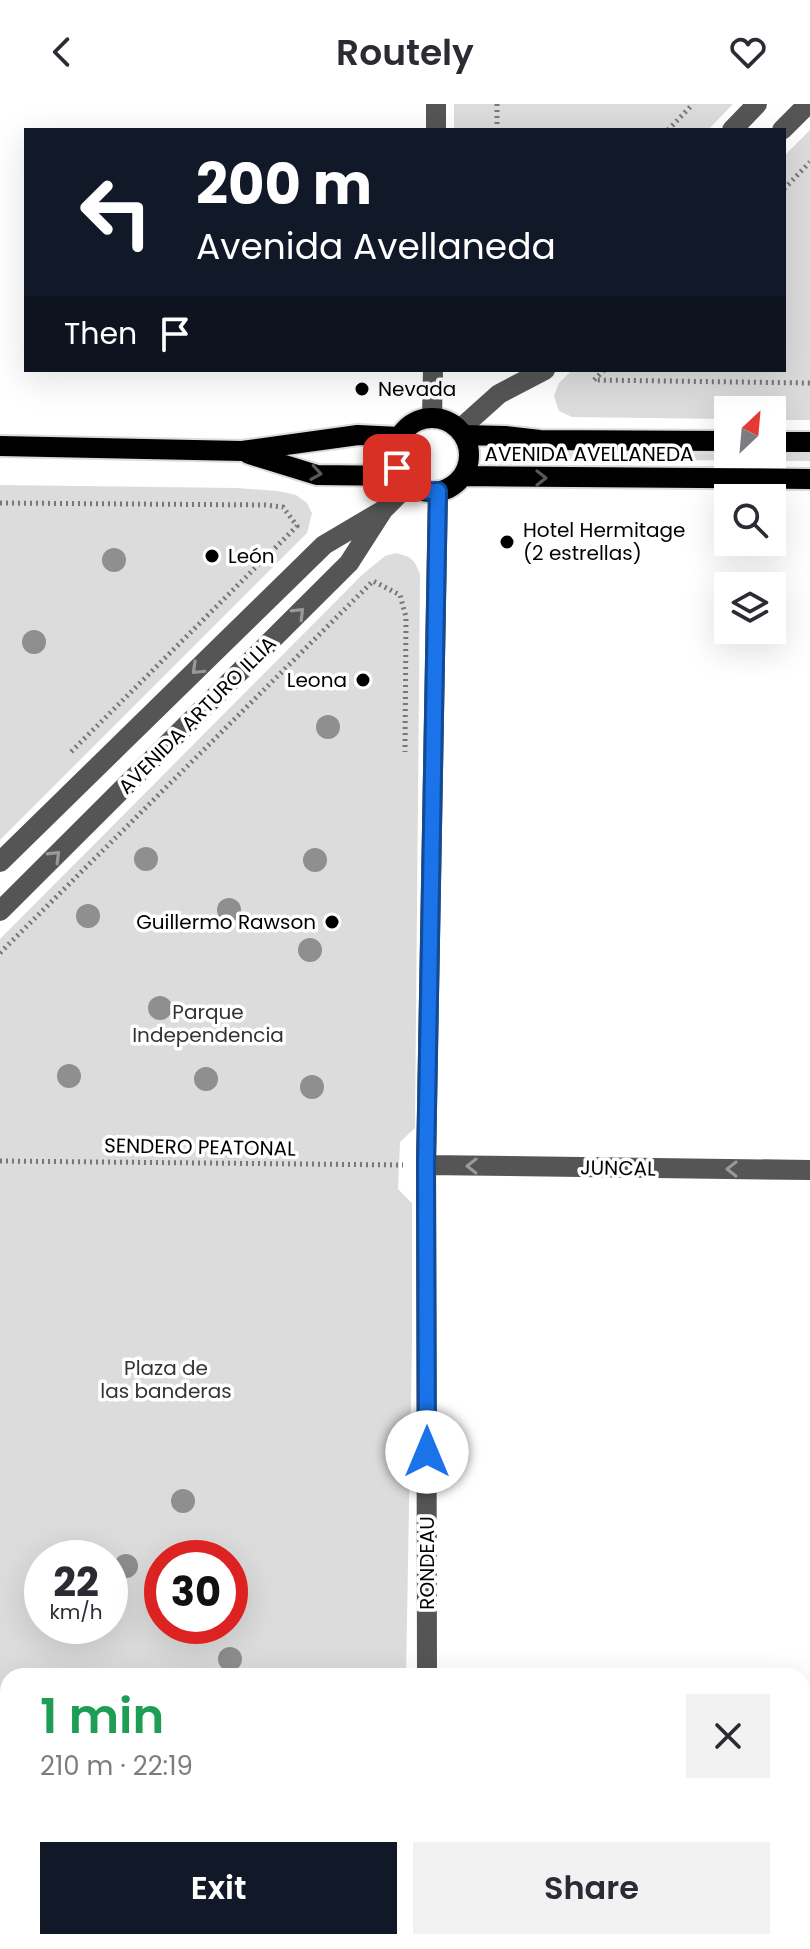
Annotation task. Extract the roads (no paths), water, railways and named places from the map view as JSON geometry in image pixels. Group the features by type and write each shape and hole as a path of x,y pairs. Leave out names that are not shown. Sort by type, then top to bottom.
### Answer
{"main road":[{"name":"AVENIDA AVELLANEDA","path":"432,418 440,418 462,432 470,458 463,476 454,485 438,491"},
{"path":"432,418 407,427 399,437 395,458 397,468 406,480 418,489 438,491"},
{"name":"AVENIDA AVELLANEDA","path":"462,432 540,440 714,441"},
{"path":"0,446 242,451 358,435 399,437"},
{"path":"786,442 810,442"},
{"path":"242,451 317,475 406,480"},
{"name":"AVENIDA AVELLANEDA","path":"463,476 810,479"}],"street":[{"path":"436,104 436,128"},
{"path":"734,128 757,104"},
{"path":"784,128 808,104"},
{"path":"432,418 433,372"},
{"path":"462,432 499,394 510,372"},
{"path":"499,394 541,372"},
{"name":"AVENIDA ARTURO ILLIA","path":"0,911 349,563 406,480"},
{"name":"RONDEAU","path":"427,1668 426,1165 438,491"},
{"name":"AVENIDA ARTURO ILLIA","path":"0,862 324,545 383,510"},
{"name":"JUNCAL","path":"426,1165 810,1170"}],"place":[{"name":"Nevada","path":"362,389"},
{"name":"Hotel Hermitage (2 estrellas)","path":"507,542"},
{"name":"León","path":"212,556"},
{"name":"Leona","path":"363,680"},
{"name":"Guillermo Rawson","path":"332,922"}],"park label":[{"name":"Parque Independencia","path":"208,1024"},
{"name":"Plaza de las banderas","path":"166,1380"}]}
